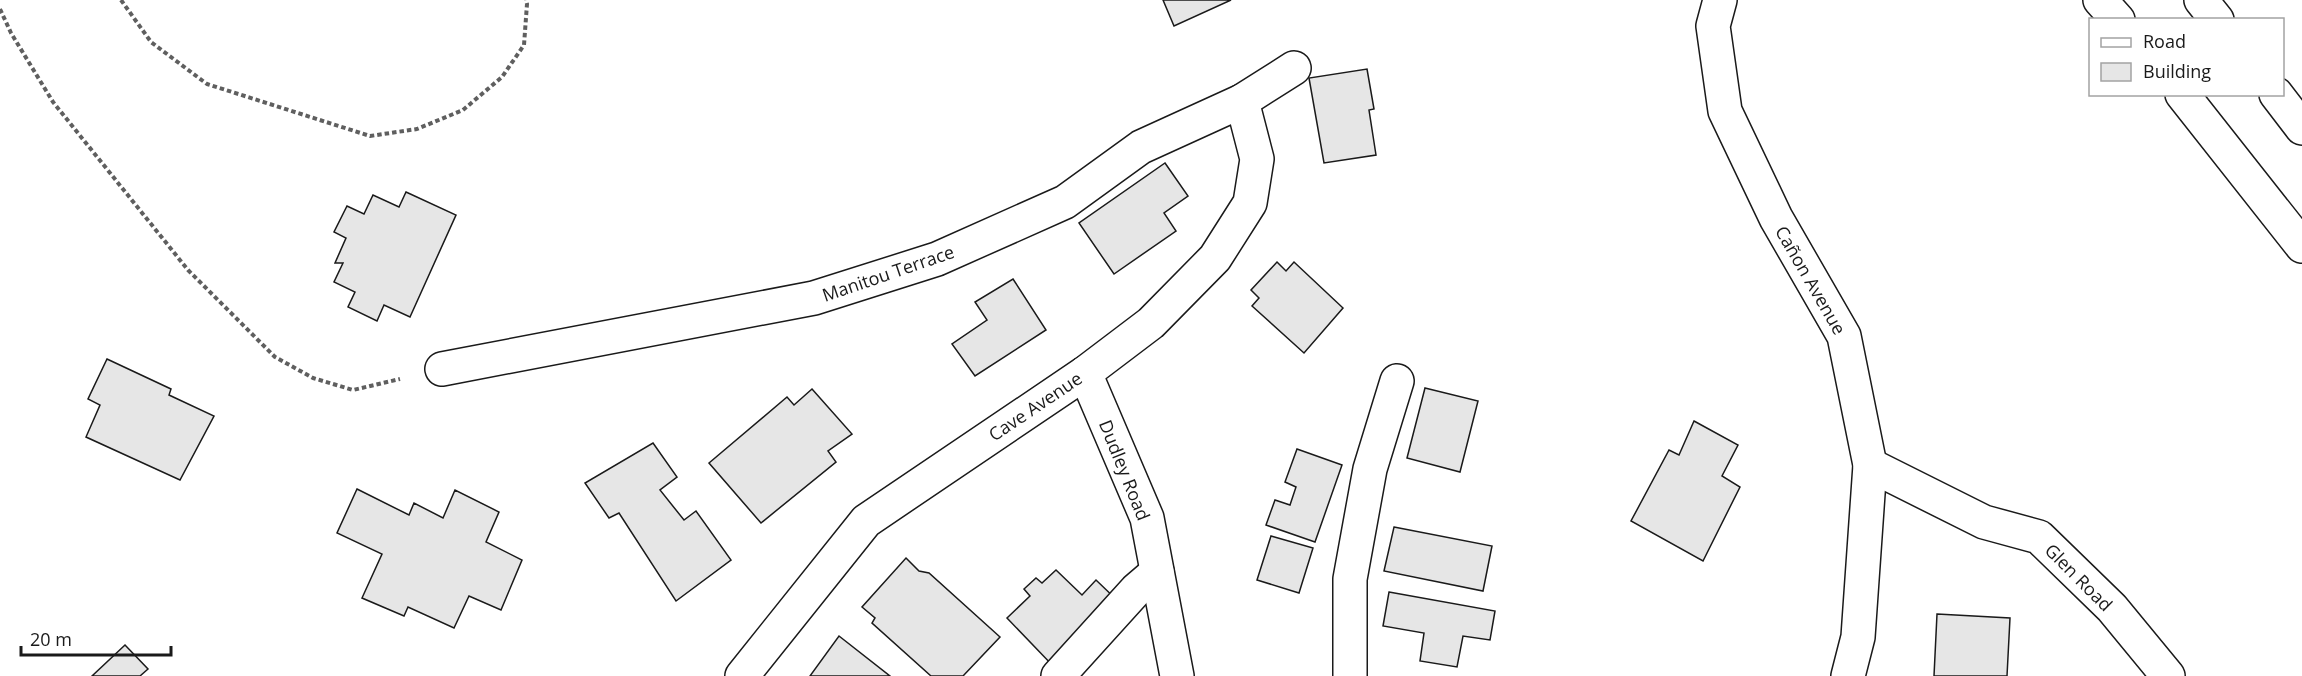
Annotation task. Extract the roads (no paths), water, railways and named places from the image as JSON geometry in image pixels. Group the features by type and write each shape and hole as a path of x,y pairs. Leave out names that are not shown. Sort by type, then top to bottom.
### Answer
{"main road":[{"name":"Cañon Avenue","path":"1720,0 1713,26 1725,111 1776,218 1844,336 1870,465 1858,637 1848,676"},
{"path":"2100,0 2116,18"},
{"name":"Manitou Terrace","path":"442,369 814,298 937,258 1065,202 1141,147 1242,101 1294,68"},
{"path":"2184,96 2302,246"},
{"path":"2278,96 2302,128"},
{"name":"Cave Avenue","path":"742,676 866,521 1085,372 1151,323 1215,258 1250,203 1257,159 1242,101"},
{"name":"Dudley Road","path":"1085,372 1147,518 1178,676"},
{"path":"1350,676 1350,579 1370,469 1397,381"},
{"name":"Glen Road","path":"1870,465 1984,522 2039,537 2112,608 2168,676"},
{"path":"1058,676 1136,590 1157,572"}]}
